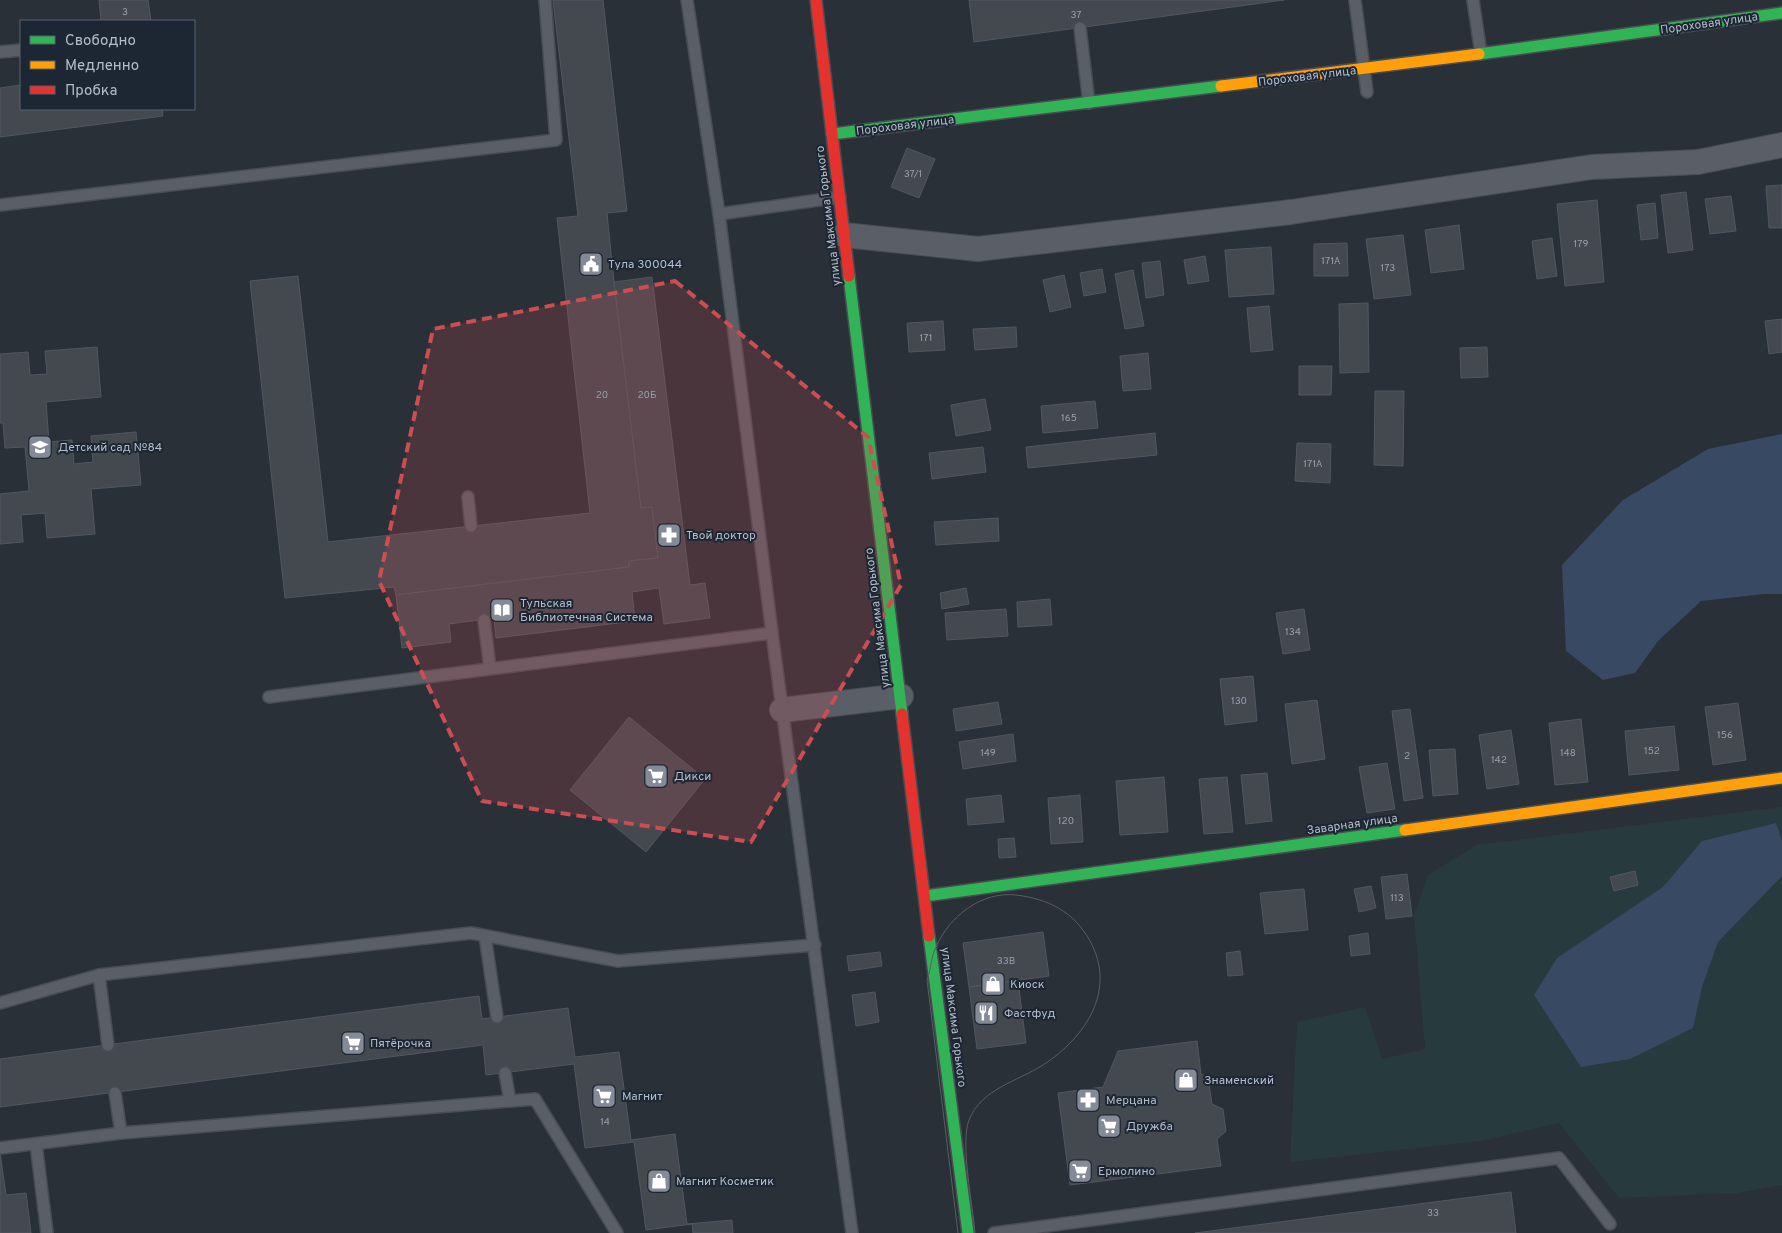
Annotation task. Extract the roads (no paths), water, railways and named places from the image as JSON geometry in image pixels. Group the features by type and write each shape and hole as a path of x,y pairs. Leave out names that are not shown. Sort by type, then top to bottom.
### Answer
{"street":[{"name":"улица Максима Горького","path":"816,0 968,1233"},
{"name":"Пороховая улица","path":"832,134 1364,69 1782,13"},
{"path":"844,235 978,250 1291,212 1592,167 1698,162 1782,145"},
{"path":"782,710 901,696"},
{"name":"Заварная улица","path":"925,896 1782,778"}],"lane":[{"path":"0,205 556,140 545,0"},
{"path":"687,0 719,214 782,710 815,945 852,1233"},
{"path":"1355,0 1367,92"},
{"path":"1473,0 1481,54"},
{"path":"1080,28 1089,102"},
{"path":"0,52 20,50"},
{"path":"719,214 840,198"},
{"path":"468,497 471,526"},
{"path":"484,620 490,668"},
{"path":"269,697 772,633"},
{"path":"0,1002 99,975 471,933 618,961 815,945"},
{"path":"485,936 497,1017"},
{"path":"99,975 108,1045"},
{"path":"505,1073 510,1101"},
{"path":"115,1092 121,1133"},
{"path":"0,1148 121,1133 535,1099 617,1233"},
{"path":"36,1144 47,1233"},
{"path":"994,1233 1559,1158 1610,1224"}],"water":[{"path":"1782,434 1782,594 1764,594 1701,601 1658,641 1635,673 1603,680 1566,651 1562,565 1623,500 1708,449"},
{"path":"1776,823 1782,841 1782,876 1718,942 1702,987 1693,1028 1630,1059 1581,1067 1534,995 1557,958 1663,887 1702,841"}],"tram line":[{"path":"958,1233 927,980 936,947 949,926 958,916 968,908 991,897 1016,895 1050,904 1068,915 1084,931 1097,959 1100,977 1098,994 1093,1011 1072,1041 1043,1065 991,1093 975,1109 969,1120 966,1159 975,1233"}],"place":[{"name":"Тула 300044","path":"591,264"},
{"name":"Детский сад №84","path":"40,447"},
{"name":"Твой доктор","path":"669,535"},
{"name":"Тульская Библиотечная Система","path":"502,610"},
{"name":"Дикси","path":"656,776"},
{"name":"Киоск","path":"993,984"},
{"name":"Фастфуд","path":"986,1013"},
{"name":"Пятёрочка","path":"353,1043"},
{"name":"Знаменский","path":"1186,1080"},
{"name":"Магнит","path":"604,1096"},
{"name":"Мерцана","path":"1088,1100"},
{"name":"Дружба","path":"1109,1126"},
{"name":"Ермолино","path":"1080,1171"},
{"name":"Магнит Косметик","path":"659,1181"}]}
